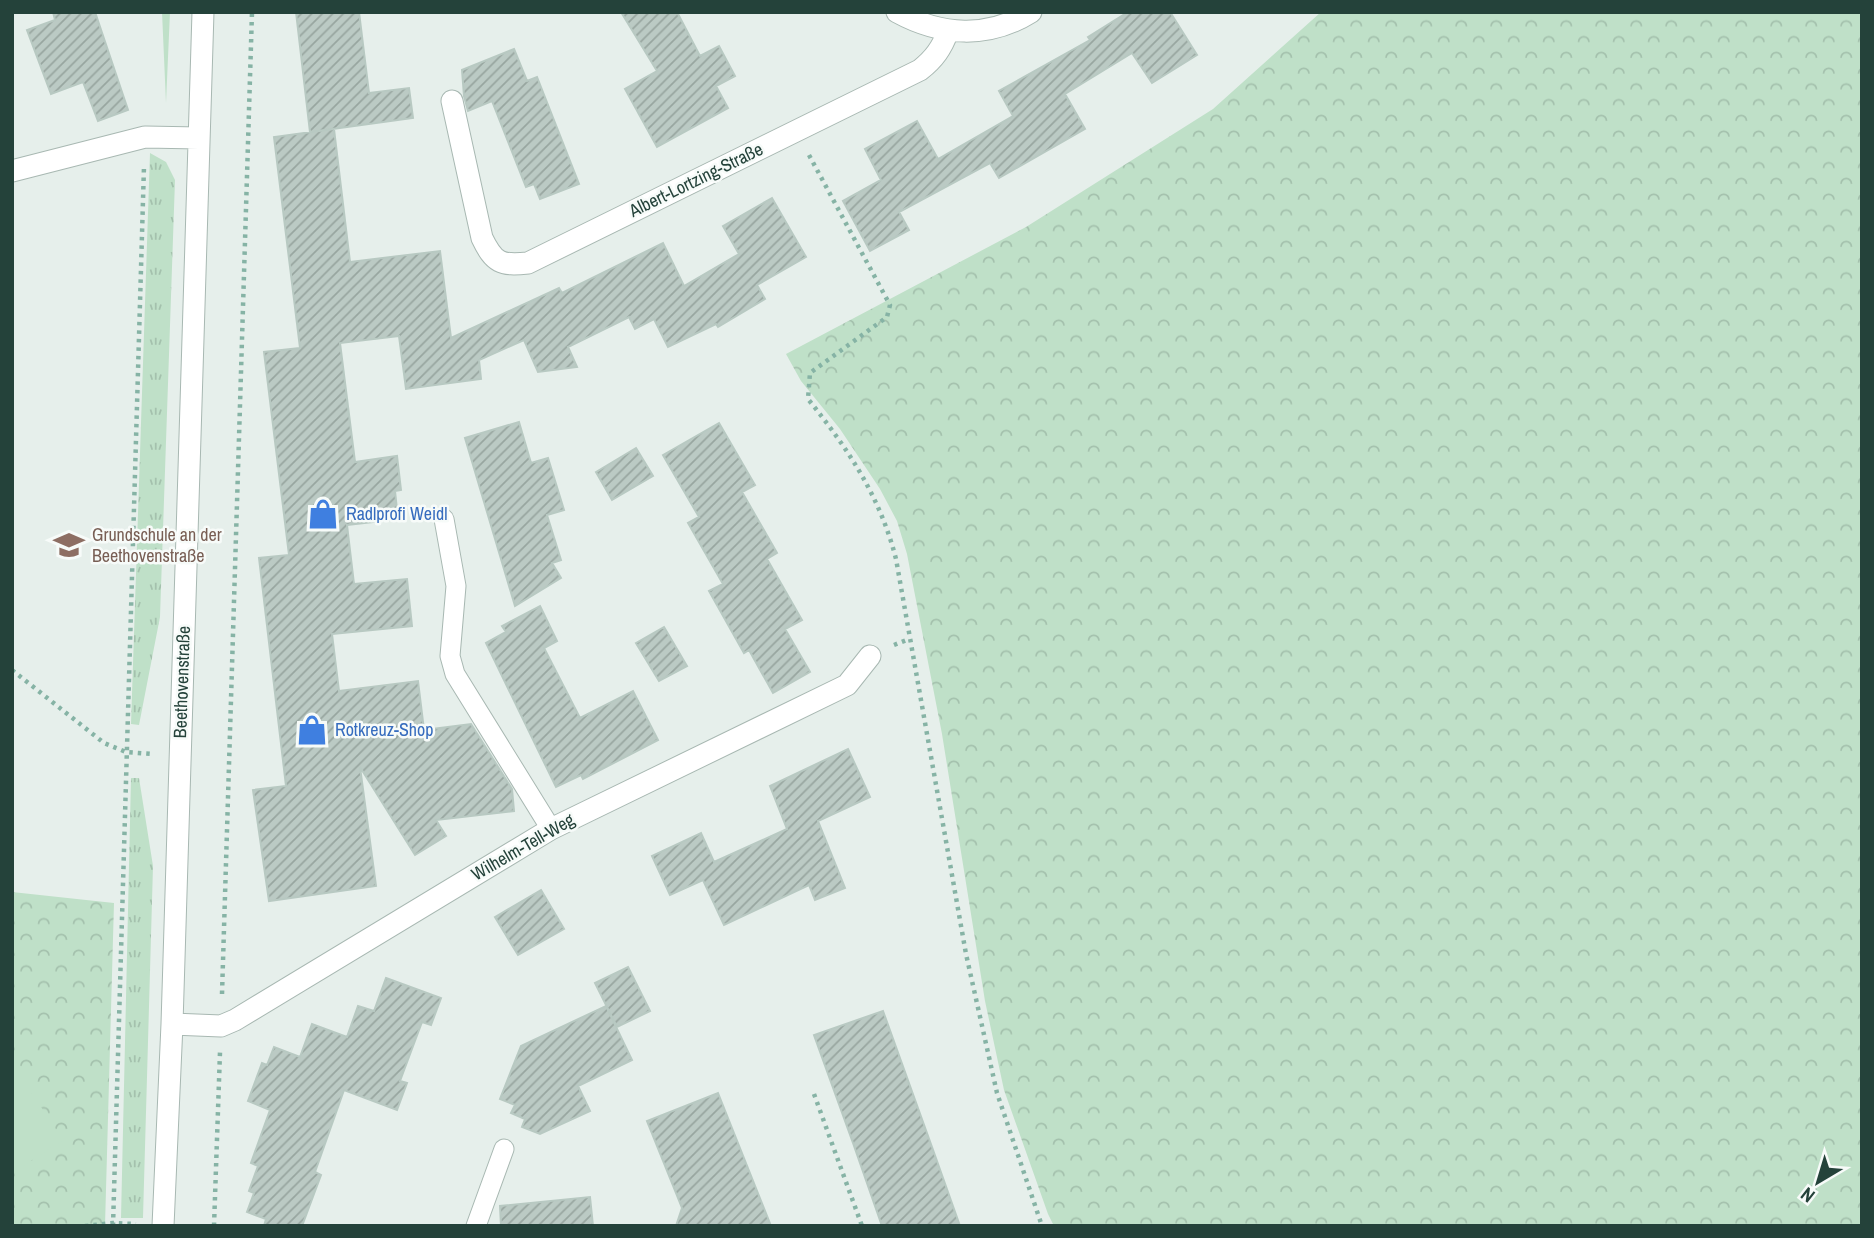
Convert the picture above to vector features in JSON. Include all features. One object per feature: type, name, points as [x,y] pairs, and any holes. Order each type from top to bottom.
[{"type":"street","name":"Beethovenstraße","points":[[163,1226],[172,1024],[203,12]]},
{"type":"street","points":[[897,12],[915,22],[948,31],[984,32],[1021,19],[1031,12]]},
{"type":"street","name":"Albert-Lortzing-Straße","points":[[452,102],[482,238],[489,254],[499,262],[511,265],[528,263],[920,70],[931,62],[942,47],[948,31]]},
{"type":"street","points":[[12,171],[145,138],[199,138]]},
{"type":"street","name":"Wilhelm-Tell-Weg","points":[[221,1026],[551,829],[847,685],[870,656]]},
{"type":"street","points":[[172,1024],[221,1026]]},
{"type":"lane","points":[[444,519],[456,586],[450,656],[456,674],[551,829]]},
{"type":"lane","points":[[476,1226],[504,1149]]},
{"type":"path","points":[[214,1226],[252,12]]},
{"type":"path","points":[[796,131],[890,305],[887,317],[810,373],[808,399],[839,439],[872,493],[888,526],[966,954],[997,1093],[1042,1226]]},
{"type":"path","points":[[85,1226],[113,1224],[145,138]]},
{"type":"path","points":[[12,670],[104,743],[126,752],[180,755]]},
{"type":"path","points":[[814,1094],[862,1226]]},
{"type":"green space","points":[[162,12],[170,12],[166,103]]},
{"type":"green space","points":[[1321,12],[1862,12],[1862,1226],[1054,1226],[1048,1214],[1004,1090],[985,1001],[942,734],[907,554],[897,521],[880,489],[840,429],[801,381],[786,354],[1026,227],[1213,109]]},
{"type":"green space","points":[[150,153],[166,162],[175,180],[160,617],[139,725],[131,724]]},
{"type":"green space","points":[[131,778],[139,778],[153,866],[143,1218],[121,1218]]},
{"type":"green space","points":[[12,892],[114,903],[105,1226],[12,1226]]},
{"type":"green space","points":[[12,1063],[63,1140],[12,1173]]},
{"type":"building","points":[[53,12],[95,12],[128,110],[98,121],[83,82],[51,94],[27,30],[55,20]]},
{"type":"building","points":[[296,12],[359,12],[369,93],[409,88],[413,118],[310,132]]},
{"type":"building","points":[[621,12],[677,12],[700,56],[719,46],[735,76],[716,86],[728,108],[657,147],[625,89],[657,71]]},
{"type":"building","points":[[1128,12],[1170,12],[1197,55],[1152,83],[1132,53],[1065,94],[1085,129],[999,178],[990,163],[899,212],[909,230],[870,251],[843,201],[881,180],[865,149],[917,121],[938,159],[1013,116],[999,91],[1090,40],[1088,37]]},
{"type":"building","points":[[514,49],[527,81],[537,77],[579,184],[540,199],[534,184],[526,187],[492,101],[468,111],[464,96],[462,70]]},
{"type":"building","points":[[334,129],[350,262],[440,251],[451,338],[559,288],[562,293],[663,243],[684,286],[739,254],[723,226],[772,198],[806,257],[757,285],[765,299],[718,327],[716,324],[668,347],[654,319],[635,329],[629,317],[568,347],[577,367],[538,372],[524,340],[479,360],[481,379],[406,389],[399,336],[340,343],[355,462],[397,456],[401,490],[395,491],[398,519],[347,525],[354,584],[407,579],[412,626],[332,634],[339,691],[418,681],[424,730],[471,724],[512,789],[514,811],[436,820],[446,836],[415,855],[360,767],[376,886],[269,901],[253,790],[286,786],[259,558],[289,555],[264,352],[300,348],[274,137]]},
{"type":"building","points":[[519,422],[531,463],[548,458],[564,510],[547,515],[561,560],[552,563],[561,578],[515,606],[465,438]]},
{"type":"building","points":[[719,423],[755,485],[742,492],[777,553],[767,559],[802,620],[785,629],[810,672],[773,693],[749,650],[744,653],[709,591],[723,584],[688,523],[699,517],[663,455]]},
{"type":"building","points":[[636,448],[653,476],[612,500],[596,472]]},
{"type":"building","points":[[540,606],[557,641],[544,648],[580,718],[633,691],[658,740],[583,779],[581,775],[556,787],[486,643],[506,632],[502,626]]},
{"type":"building","points":[[664,627],[687,666],[659,681],[636,643]]},
{"type":"building","points":[[848,749],[870,797],[818,821],[845,888],[815,900],[809,885],[724,925],[703,880],[670,895],[652,856],[701,833],[714,862],[787,829],[770,786]]},
{"type":"building","points":[[541,890],[564,929],[518,955],[495,917]]},
{"type":"building","points":[[628,967],[650,1011],[617,1027],[595,983]]},
{"type":"building","points":[[386,978],[441,998],[431,1025],[422,1022],[400,1081],[407,1083],[397,1110],[344,1090],[315,1172],[321,1175],[302,1226],[264,1226],[266,1219],[247,1212],[254,1193],[249,1191],[258,1166],[251,1163],[270,1110],[248,1101],[262,1063],[267,1065],[274,1047],[300,1057],[312,1024],[347,1037],[358,1006],[374,1011]]},
{"type":"building","points":[[606,1006],[632,1060],[578,1086],[590,1111],[540,1134],[522,1127],[525,1119],[511,1113],[515,1105],[500,1099],[521,1046]]},
{"type":"building","points":[[883,1011],[960,1226],[882,1226],[814,1035]]},
{"type":"building","points":[[718,1093],[771,1226],[676,1226],[682,1208],[647,1121]]},
{"type":"building","points":[[590,1197],[593,1226],[501,1226],[500,1206]]},
{"type":"place","name":"Radlprofi Weidl","points":[[323,514]]},
{"type":"place","name":"Grundschule an der Beethovenstraße","points":[[69,545]]},
{"type":"place","name":"Rotkreuz-Shop","points":[[312,730]]}]
